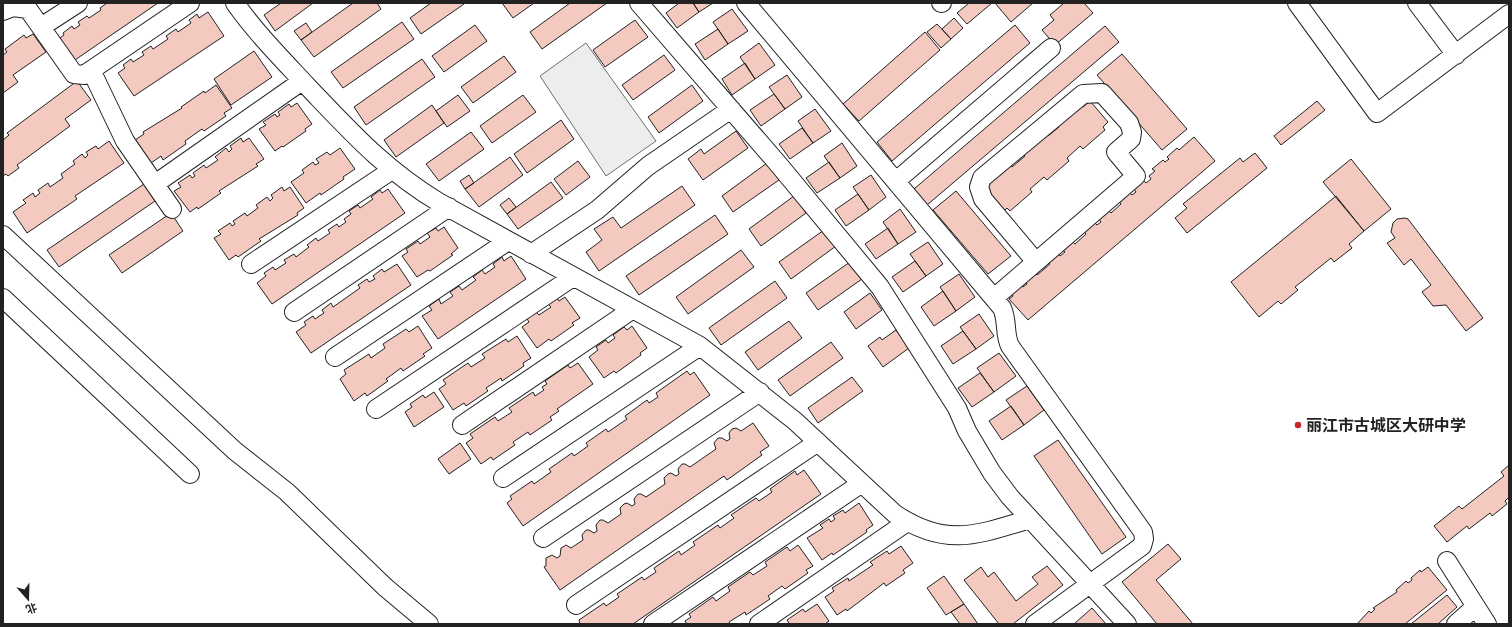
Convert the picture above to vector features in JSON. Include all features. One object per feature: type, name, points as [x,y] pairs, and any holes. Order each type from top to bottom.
[{"type":"street","points":[[41,27],[78,3]]},
{"type":"street","points":[[3,11],[13,7],[28,9],[74,74],[84,74],[190,3]]},
{"type":"street","points":[[235,3],[257,31],[302,81],[364,146],[392,170],[420,190],[508,241],[700,346],[760,392],[818,442],[895,514],[907,522],[934,533],[963,536],[978,534],[1030,519]]},
{"type":"street","points":[[639,3],[731,109],[880,287],[956,408],[986,463],[1010,497],[1092,584],[1127,624]]},
{"type":"street","points":[[746,3],[994,298],[1005,314],[1006,336],[1010,346],[1143,532],[1144,539],[1142,546],[1092,584],[1070,597],[1035,624]]},
{"type":"street","points":[[1297,3],[1377,113],[1509,14]]},
{"type":"street","points":[[1417,3],[1456,55]]},
{"type":"street","points":[[896,181],[1051,48]]},
{"type":"street","points":[[91,70],[125,141],[172,209]]},
{"type":"street","points":[[155,184],[302,81]]},
{"type":"street","points":[[994,298],[1036,262],[1136,176],[1116,152],[1131,139],[1130,123],[1102,93],[1083,94],[982,178],[980,187],[983,199],[1036,262]]},
{"type":"street","points":[[531,254],[596,210],[648,166],[731,109]]},
{"type":"street","points":[[251,264],[392,170]]},
{"type":"street","points":[[294,312],[449,207]]},
{"type":"street","points":[[3,235],[235,451],[287,492],[385,587],[429,624]]},
{"type":"street","points":[[335,357],[508,241]]},
{"type":"street","points":[[376,409],[573,277]]},
{"type":"street","points":[[3,298],[190,474]]},
{"type":"street","points":[[462,424],[633,309]]},
{"type":"street","points":[[503,478],[700,346]]},
{"type":"street","points":[[543,538],[760,392]]},
{"type":"street","points":[[576,606],[818,442]]},
{"type":"street","points":[[653,624],[862,483]]},
{"type":"street","points":[[759,624],[907,522]]},
{"type":"street","points":[[1447,561],[1475,607],[1488,624]]},
{"type":"street","points":[[1456,624],[1475,607]]},
{"type":"shaded area","points":[[586,43],[656,141],[606,176],[540,76]]},
{"type":"building","points":[[107,3],[158,3],[72,62],[57,40],[72,26],[74,29],[80,25],[78,22],[87,16],[89,18],[101,10],[100,8]]},
{"type":"building","points":[[281,3],[313,3],[275,31],[264,15]]},
{"type":"building","points":[[353,3],[377,3],[381,9],[314,57],[301,40]]},
{"type":"building","points":[[431,3],[464,4],[421,34],[410,18]]},
{"type":"building","points":[[502,3],[534,3],[513,18]]},
{"type":"building","points":[[570,3],[607,3],[542,49],[530,32]]},
{"type":"building","points":[[679,3],[693,3],[699,12],[677,28],[666,13]]},
{"type":"building","points":[[693,3],[713,3],[699,12]]},
{"type":"building","points":[[969,3],[992,3],[967,24],[957,13]]},
{"type":"building","points":[[995,3],[1033,3],[1011,22]]},
{"type":"building","points":[[1064,3],[1084,3],[1093,13],[1055,45],[1042,30],[1054,20],[1050,15]]},
{"type":"building","points":[[732,9],[748,31],[728,44],[713,22]]},
{"type":"building","points":[[208,12],[224,36],[134,96],[118,73],[125,68],[123,65],[131,59],[133,62],[144,55],[142,52],[151,46],[153,49],[168,39],[166,36],[176,29],[178,32],[191,23],[189,20],[197,14],[199,18]]},
{"type":"building","points":[[954,18],[963,28],[951,39],[942,29]]},
{"type":"building","points":[[635,20],[648,37],[605,67],[593,50]]},
{"type":"building","points":[[402,22],[414,39],[343,88],[331,72]]},
{"type":"building","points":[[306,23],[312,32],[301,40],[294,31]]},
{"type":"building","points":[[937,24],[951,39],[941,48],[927,32]]},
{"type":"building","points":[[475,25],[487,41],[444,72],[432,56]]},
{"type":"building","points":[[1015,25],[1030,43],[892,161],[877,142]]},
{"type":"building","points":[[1105,26],[1119,42],[927,205],[914,189]]},
{"type":"building","points":[[718,29],[728,44],[705,60],[695,44]]},
{"type":"building","points":[[925,32],[940,50],[859,121],[843,104]]},
{"type":"building","points":[[33,34],[46,52],[13,75],[18,82],[3,93],[3,55],[7,52],[5,49],[24,35],[26,38]]},
{"type":"building","points":[[759,43],[775,65],[755,79],[740,57]]},
{"type":"building","points":[[254,51],[272,77],[231,105],[214,79]]},
{"type":"building","points":[[1122,54],[1187,129],[1162,150],[1097,75]]},
{"type":"building","points":[[664,55],[675,70],[633,100],[622,85]]},
{"type":"building","points":[[504,56],[516,72],[473,103],[461,87]]},
{"type":"building","points":[[422,59],[435,77],[366,125],[354,107]]},
{"type":"building","points":[[745,63],[755,79],[732,95],[722,79]]},
{"type":"building","points":[[787,75],[802,97],[785,109],[769,87]]},
{"type":"building","points":[[77,81],[91,100],[65,119],[70,126],[17,165],[19,168],[8,176],[6,174],[3,176],[3,140],[9,135],[7,133]]},
{"type":"building","points":[[216,85],[232,108],[224,113],[226,116],[204,131],[202,129],[185,141],[186,144],[163,160],[161,156],[151,163],[135,140],[144,134],[143,132],[182,108],[181,107],[204,91],[205,93]]},
{"type":"building","points":[[692,85],[703,101],[659,133],[648,117]]},
{"type":"building","points":[[774,94],[785,109],[761,126],[750,110]]},
{"type":"building","points":[[458,95],[470,111],[447,127],[436,111]]},
{"type":"building","points":[[523,95],[536,112],[492,143],[480,126]]},
{"type":"building","points":[[1090,101],[1108,122],[1103,127],[1105,130],[1083,149],[1080,146],[1067,158],[1069,161],[1047,180],[1044,177],[1030,189],[1032,192],[1010,211],[1007,208],[1002,213],[983,191],[986,184],[1010,164],[1012,167],[1025,156],[1023,153],[1046,133],[1048,136],[1059,127],[1057,124],[1081,104],[1083,107]]},
{"type":"building","points":[[1317,101],[1325,110],[1281,145],[1274,136]]},
{"type":"building","points":[[297,103],[312,124],[305,129],[306,131],[275,151],[259,129],[266,125],[263,122],[275,114],[277,117],[280,115],[278,112],[289,104],[291,107]]},
{"type":"building","points":[[432,105],[444,123],[396,157],[384,140]]},
{"type":"building","points":[[815,109],[831,131],[813,143],[798,121]]},
{"type":"building","points":[[561,120],[574,139],[527,173],[514,154]]},
{"type":"building","points":[[802,128],[813,143],[790,159],[779,144]]},
{"type":"building","points":[[736,131],[748,148],[703,180],[688,159],[701,149],[704,154]]},
{"type":"building","points":[[471,132],[484,149],[439,181],[426,164]]},
{"type":"building","points":[[1194,137],[1215,161],[1028,320],[1009,299],[1013,296],[1011,293],[1021,284],[1023,287],[1027,284],[1025,281],[1035,273],[1037,275],[1050,264],[1048,262],[1058,253],[1060,256],[1065,252],[1062,250],[1072,241],[1075,244],[1086,234],[1084,231],[1095,223],[1097,225],[1101,222],[1099,219],[1109,211],[1111,213],[1121,204],[1119,201],[1130,193],[1132,195],[1136,192],[1134,189],[1144,181],[1146,183],[1151,179],[1149,176],[1155,171],[1152,169],[1163,160],[1165,162],[1169,159],[1167,157],[1177,148],[1179,150]]},
{"type":"building","points":[[241,138],[243,142],[249,138],[264,159],[256,164],[258,166],[219,191],[221,193],[198,209],[197,207],[190,212],[174,191],[181,187],[178,183],[190,175],[192,178],[195,176],[193,173],[204,165],[206,168],[218,160],[215,157],[226,148],[229,152],[232,149],[230,146]]},
{"type":"building","points":[[109,141],[124,163],[75,196],[77,199],[27,233],[13,212],[26,203],[23,200],[33,193],[35,197],[40,193],[38,190],[48,183],[50,187],[63,178],[61,174],[75,164],[73,161],[82,154],[85,158],[88,155],[86,152],[96,146],[98,149]]},
{"type":"building","points":[[842,143],[857,166],[840,178],[824,156]]},
{"type":"building","points":[[340,148],[355,169],[343,177],[344,179],[321,195],[320,193],[306,203],[291,182],[304,173],[302,170],[313,162],[315,165],[319,163],[316,159],[327,152],[330,155]]},
{"type":"building","points":[[1255,153],[1267,168],[1187,233],[1175,218],[1187,208],[1183,204],[1240,158],[1243,162]]},
{"type":"building","points":[[510,157],[523,175],[479,207],[465,189]]},
{"type":"building","points":[[1351,159],[1391,209],[1364,231],[1323,182]]},
{"type":"building","points":[[578,161],[590,177],[566,195],[554,179]]},
{"type":"building","points":[[829,162],[840,178],[817,193],[806,178]]},
{"type":"building","points":[[767,163],[779,180],[733,212],[722,196]]},
{"type":"building","points":[[469,175],[474,183],[465,189],[460,181]]},
{"type":"building","points":[[871,175],[886,197],[869,210],[853,187]]},
{"type":"building","points":[[551,182],[563,198],[518,229],[507,214]]},
{"type":"building","points":[[144,184],[155,201],[59,267],[47,250]]},
{"type":"building","points":[[682,186],[695,205],[599,271],[586,252],[602,240],[594,229],[613,217],[621,228]]},
{"type":"building","points":[[282,187],[284,191],[290,187],[304,208],[297,213],[298,215],[259,239],[261,241],[238,257],[236,255],[229,260],[214,238],[221,234],[218,231],[230,223],[232,226],[235,224],[233,221],[245,213],[247,216],[258,208],[256,205],[267,197],[270,201],[273,198],[271,195]]},
{"type":"building","points":[[388,189],[405,213],[272,304],[257,283],[266,276],[264,273],[273,267],[275,270],[286,263],[284,260],[294,254],[296,257],[309,247],[307,245],[316,238],[318,241],[330,233],[328,230],[337,224],[339,227],[346,222],[344,219],[351,214],[349,211],[358,205],[360,208],[373,199],[371,197],[380,190],[382,193]]},
{"type":"building","points":[[956,191],[1011,256],[988,274],[933,210]]},
{"type":"building","points":[[858,194],[869,210],[846,226],[835,210]]},
{"type":"building","points":[[794,196],[806,213],[761,246],[749,229]]},
{"type":"building","points":[[1336,196],[1364,231],[1349,244],[1352,248],[1334,262],[1331,258],[1295,287],[1298,290],[1281,304],[1278,301],[1259,317],[1231,282]]},
{"type":"building","points":[[509,198],[516,207],[507,214],[500,205]]},
{"type":"building","points":[[900,209],[916,232],[898,244],[883,222]]},
{"type":"building","points":[[171,213],[183,231],[122,273],[109,255]]},
{"type":"building","points":[[715,215],[728,234],[639,295],[626,276]]},
{"type":"building","points":[[1397,219],[1408,219],[1483,318],[1466,331],[1446,305],[1433,306],[1422,292],[1431,285],[1411,259],[1404,265],[1387,243],[1395,238],[1391,232],[1393,223]]},
{"type":"building","points":[[444,227],[458,248],[451,254],[453,255],[430,271],[428,270],[417,277],[402,256],[408,252],[406,249],[418,241],[420,244],[430,237],[427,233],[436,228],[438,231]]},
{"type":"building","points":[[888,228],[898,244],[876,259],[865,244]]},
{"type":"building","points":[[824,230],[836,246],[791,279],[779,262]]},
{"type":"building","points":[[928,242],[943,264],[926,276],[910,254]]},
{"type":"building","points":[[741,250],[754,267],[688,314],[676,297]]},
{"type":"building","points":[[511,256],[526,279],[438,339],[422,316],[432,310],[429,306],[439,299],[441,304],[453,296],[450,292],[459,286],[462,290],[476,280],[473,277],[482,270],[485,274],[495,267],[493,264],[502,257],[504,261]]},
{"type":"building","points":[[915,261],[926,276],[903,292],[892,277]]},
{"type":"building","points":[[850,262],[862,279],[818,310],[806,293]]},
{"type":"building","points":[[397,264],[411,285],[311,353],[296,332],[306,325],[304,322],[313,316],[315,319],[324,313],[322,310],[331,303],[333,307],[360,288],[358,285],[367,279],[369,282],[375,279],[373,276],[382,269],[384,272]]},
{"type":"building","points":[[959,274],[975,297],[956,311],[940,287]]},
{"type":"building","points":[[775,281],[787,298],[721,345],[709,328]]},
{"type":"building","points":[[943,291],[956,311],[934,326],[921,307]]},
{"type":"building","points":[[870,293],[882,310],[856,329],[844,312]]},
{"type":"building","points":[[565,297],[580,318],[572,323],[574,325],[551,341],[549,339],[537,348],[522,327],[529,322],[527,319],[536,312],[539,315],[551,307],[548,304],[557,298],[559,301]]},
{"type":"building","points":[[979,314],[994,336],[976,349],[960,327]]},
{"type":"building","points":[[789,321],[802,338],[758,370],[745,352]]},
{"type":"building","points":[[418,326],[432,348],[423,354],[425,356],[403,371],[401,368],[386,379],[388,381],[367,396],[365,393],[354,401],[340,379],[346,374],[344,370],[369,354],[371,358],[385,348],[383,344],[406,329],[409,332]]},
{"type":"building","points":[[632,326],[647,348],[640,353],[641,355],[616,373],[614,371],[604,378],[589,357],[598,350],[596,347],[606,340],[608,343],[615,338],[613,335],[624,327],[627,330]]},
{"type":"building","points":[[896,330],[909,348],[883,367],[868,346],[880,337],[882,340]]},
{"type":"building","points":[[963,331],[976,349],[953,364],[941,346]]},
{"type":"building","points":[[517,336],[531,358],[523,363],[524,366],[502,381],[501,378],[486,388],[488,391],[466,406],[464,403],[453,410],[439,389],[446,384],[443,380],[468,363],[471,367],[485,358],[482,354],[506,339],[508,342]]},
{"type":"building","points":[[831,342],[843,358],[790,396],[778,380]]},
{"type":"building","points":[[999,353],[1016,376],[994,392],[977,368]]},
{"type":"building","points":[[578,363],[593,384],[557,409],[559,411],[550,417],[552,420],[530,435],[528,432],[513,442],[515,445],[493,460],[491,457],[481,464],[466,443],[473,438],[470,434],[495,417],[498,421],[512,412],[509,408],[533,392],[535,396],[544,390],[542,387],[547,384],[545,381],[568,365],[570,368]]},
{"type":"building","points":[[687,371],[690,375],[694,372],[710,395],[523,526],[507,503],[512,499],[510,496],[532,481],[534,484],[551,472],[549,469],[572,453],[574,456],[588,446],[586,443],[606,429],[608,432],[627,419],[625,416],[647,400],[649,403],[658,397],[656,393]]},
{"type":"building","points":[[980,373],[994,392],[972,407],[958,388]]},
{"type":"building","points":[[852,377],[863,391],[818,423],[808,408]]},
{"type":"building","points":[[1027,386],[1044,410],[1024,425],[1006,400]]},
{"type":"building","points":[[434,392],[444,407],[414,427],[405,412],[412,407],[410,404],[423,395],[425,398]]},
{"type":"building","points":[[1011,406],[1024,425],[1002,440],[989,421]]},
{"type":"building","points":[[753,423],[769,446],[760,452],[762,455],[727,480],[724,476],[560,590],[544,567],[546,566],[546,558],[552,555],[557,558],[560,556],[561,548],[566,545],[571,548],[583,540],[582,535],[586,530],[594,533],[597,531],[596,525],[600,520],[608,523],[621,514],[620,508],[624,504],[627,503],[632,506],[635,504],[634,499],[638,494],[646,497],[665,484],[664,478],[668,474],[671,473],[676,476],[679,474],[678,469],[682,464],[690,467],[716,449],[714,443],[718,438],[722,438],[727,441],[730,439],[729,433],[732,429],[736,428],[741,431]]},
{"type":"building","points":[[1058,440],[1126,537],[1102,554],[1034,456]]},
{"type":"building","points":[[460,443],[471,459],[449,474],[438,459]]},
{"type":"building","points":[[1509,465],[1509,497],[1505,501],[1507,504],[1492,516],[1490,513],[1469,529],[1467,526],[1447,542],[1434,526],[1459,506],[1462,509],[1504,476],[1501,472]]},
{"type":"building","points":[[804,470],[821,494],[633,624],[580,624],[579,620],[604,603],[606,606],[619,597],[617,594],[642,577],[644,580],[656,572],[654,568],[679,551],[681,555],[695,545],[693,542],[718,525],[720,528],[734,518],[731,515],[756,498],[759,501],[772,492],[770,489],[795,471],[797,475]]},
{"type":"building","points":[[859,503],[873,525],[866,530],[867,532],[833,555],[832,553],[822,560],[807,538],[823,528],[820,525],[829,519],[831,522],[835,519],[833,516],[843,510],[845,513]]},
{"type":"building","points":[[1168,544],[1181,559],[1156,580],[1193,624],[1157,624],[1122,582]]},
{"type":"building","points":[[798,545],[813,566],[806,570],[808,573],[785,589],[782,586],[768,596],[770,599],[746,615],[745,612],[729,622],[730,624],[687,624],[685,621],[691,617],[689,614],[713,597],[716,601],[730,591],[728,587],[750,572],[753,575],[767,566],[765,562],[787,547],[790,551]]},
{"type":"building","points":[[901,546],[913,563],[903,570],[905,573],[886,586],[884,583],[847,611],[846,609],[837,615],[825,597],[834,591],[832,588],[848,578],[849,581],[873,565],[870,562],[887,551],[889,554]]},
{"type":"building","points":[[1047,566],[1063,585],[1013,624],[999,624],[964,580],[981,567],[988,577],[994,572],[1016,601],[1038,584],[1032,577]]},
{"type":"building","points":[[1428,567],[1447,590],[1405,624],[1357,624],[1369,611],[1371,613],[1375,609],[1373,608],[1397,592],[1396,590],[1406,581],[1408,583],[1420,570],[1421,572]]},
{"type":"building","points":[[944,576],[964,604],[946,615],[927,588]]},
{"type":"building","points":[[1447,595],[1457,607],[1438,624],[1411,624]]},
{"type":"building","points":[[817,604],[829,621],[825,624],[787,624],[789,623],[787,620],[803,609],[805,612]]},
{"type":"building","points":[[964,604],[978,624],[960,624],[951,612]]},
{"type":"building","points":[[1092,608],[1106,624],[1074,624]]},
{"type":"place","name":"丽江市古城区大研中学","points":[[1298,425]]}]
